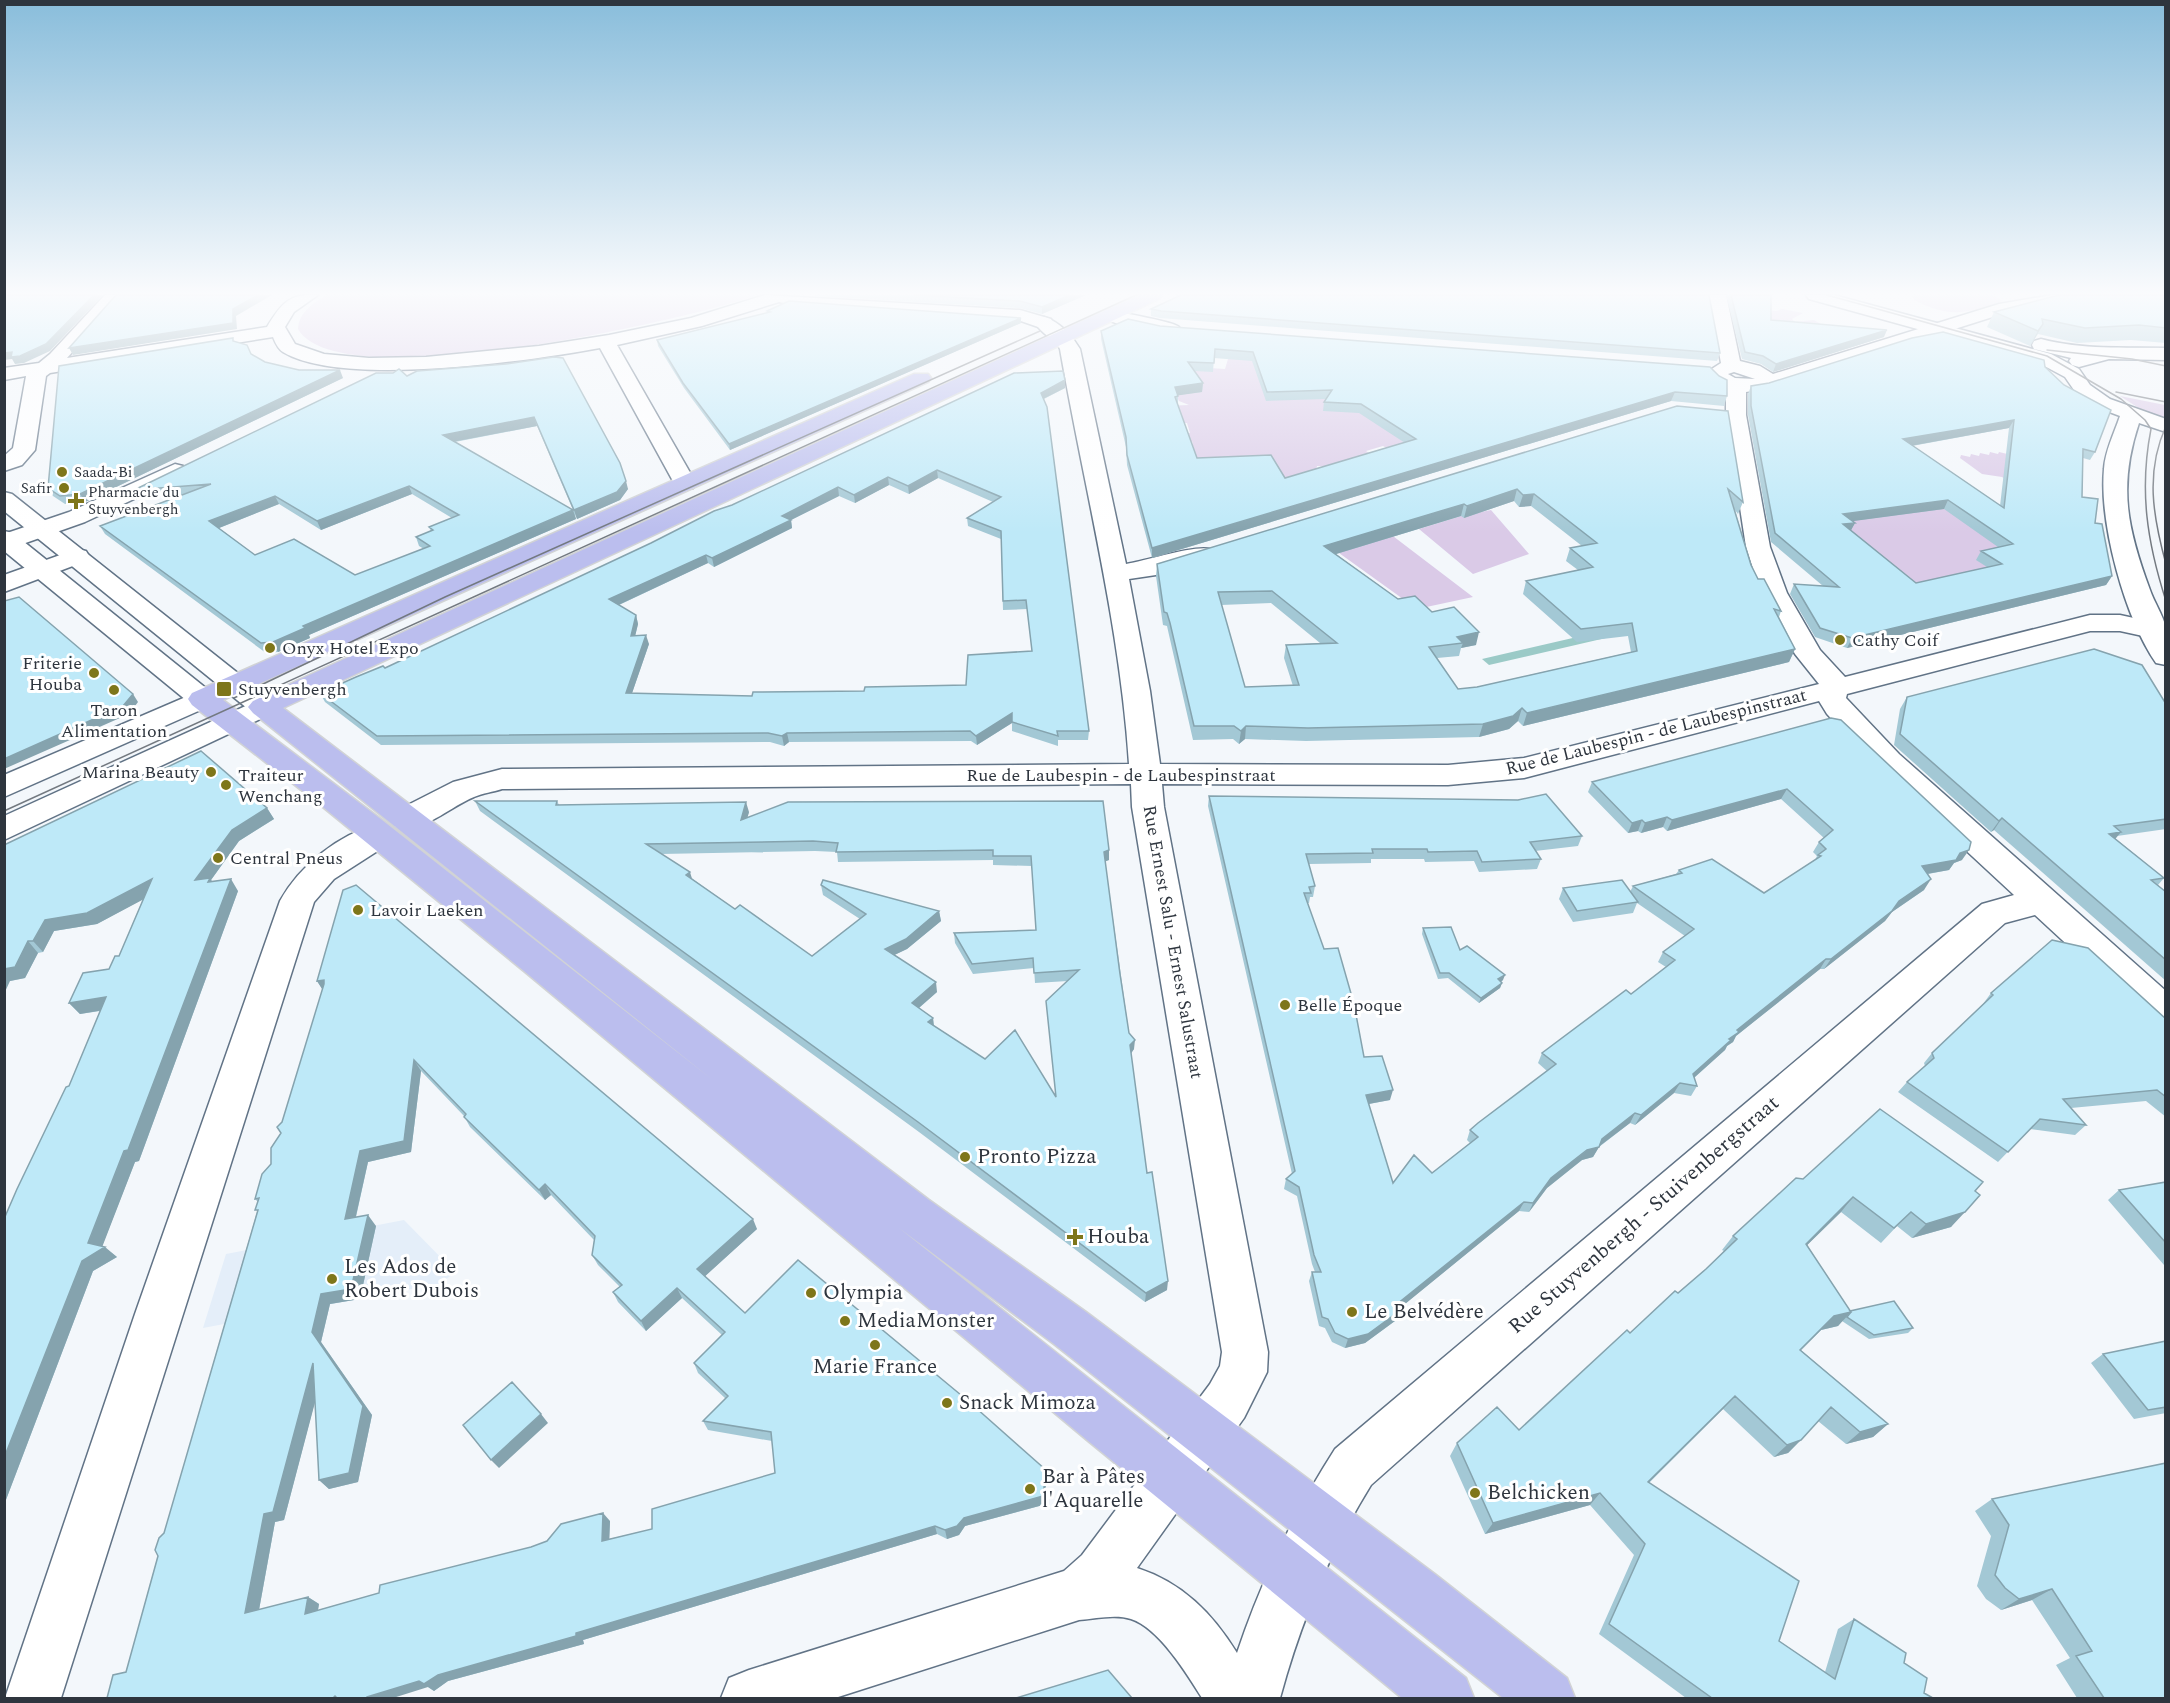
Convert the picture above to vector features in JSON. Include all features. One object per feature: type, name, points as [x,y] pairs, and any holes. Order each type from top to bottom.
[{"type":"main road","points":[[234,703],[685,483],[928,374]]},
{"type":"main road","points":[[234,703],[949,374]]},
{"type":"main road","points":[[234,703],[393,827],[1204,1431],[1547,1698]]},
{"type":"main road","points":[[393,827],[641,1043],[1170,1478],[1446,1698]]},
{"type":"street","points":[[4,464],[14,460],[24,450],[37,374]]},
{"type":"street","points":[[359,382],[373,374]]},
{"type":"street","points":[[624,374],[685,483]]},
{"type":"street","name":"Rue Ernest Salu - Ernest Salustraat","points":[[1075,374],[1115,573],[1145,752],[1149,814],[1245,1352],[1244,1372],[1204,1431],[1101,1574],[1079,1593]]},
{"type":"street","points":[[1723,374],[1725,414],[1768,579],[1809,654],[1830,675],[1833,688],[1832,698],[1837,708],[1881,754],[2166,1014]]},
{"type":"street","points":[[1728,374],[1752,386],[1787,374]]},
{"type":"street","points":[[2074,374],[2083,389],[2103,403],[2166,426]]},
{"type":"street","points":[[2131,415],[2115,468],[2115,494],[2132,579],[2159,631],[2166,657]]},
{"type":"street","points":[[6,540],[86,513],[192,462]]},
{"type":"street","points":[[4,500],[77,556],[234,703]]},
{"type":"street","points":[[6,540],[42,569],[234,703]]},
{"type":"street","points":[[1115,573],[1156,567],[1224,547]]},
{"type":"street","points":[[4,584],[77,556]]},
{"type":"street","name":"Rue de Laubespin - de Laubespinstraat","points":[[33,1698],[158,1314],[297,901],[310,880],[320,872],[393,827],[464,789],[502,779],[1146,774],[1448,775],[1488,772],[1524,768],[2090,623],[2120,623],[2159,631]]},
{"type":"street","points":[[4,788],[234,703]]},
{"type":"street","points":[[4,829],[234,703]]},
{"type":"street","name":"Rue Stuyvenbergh - Stuivenbergstraat","points":[[1252,1698],[1267,1642],[1294,1577],[1321,1520],[1353,1467],[1994,913],[2041,901]]},
{"type":"street","points":[[749,1698],[1079,1593],[1129,1592],[1160,1606],[1189,1633],[1233,1698]]},
{"type":"shaded area","points":[[1165,374],[1309,374],[1408,445],[1390,450],[1383,446],[1366,451],[1373,456],[1335,467],[1317,466],[1316,470],[1277,482],[1196,458],[1192,441],[1174,442],[1172,433],[1190,433],[1187,423],[1178,423],[1162,406],[1189,405],[1179,401]]},
{"type":"shaded area","points":[[2120,396],[2165,405],[2165,419],[2148,414]]},
{"type":"shaded area","points":[[1886,451],[2037,554],[1929,597],[1843,526]]},
{"type":"shaded area","points":[[1990,452],[2024,458],[2008,481],[2002,477],[1982,474],[1960,458],[1961,455],[1979,456],[1980,453],[1989,455]]},
{"type":"shaded area","points":[[1491,510],[1529,554],[1473,574],[1419,529],[1461,516]]},
{"type":"shaded area","points":[[1385,530],[1473,597],[1417,609],[1339,553]]},
{"type":"shaded area","points":[[1603,631],[1610,637],[1489,665],[1482,659]]},
{"type":"shaded area","name":"Les Ados de Robert Dubois","points":[[404,1220],[455,1272],[432,1291],[428,1286],[203,1328],[226,1254]]},
{"type":"building","points":[[58,374],[331,374],[80,494],[60,496],[48,488]]},
{"type":"building","points":[[373,374],[572,374],[620,463],[626,481],[617,492],[574,510],[534,417],[443,435],[573,510],[303,626],[305,628],[273,642],[261,643],[100,526],[211,484],[134,490]],"holes":[[[409,486],[459,515],[429,527],[433,530],[416,537],[430,546],[355,575],[294,539],[255,555],[209,521],[275,496],[317,521]]]},
{"type":"building","points":[[678,374],[890,374],[729,444]]},
{"type":"building","points":[[1011,374],[1064,374],[1065,380],[1041,393],[1047,407],[1089,731],[1057,731],[1058,736],[1012,722],[1012,713],[976,736],[970,731],[787,733],[782,736],[768,733],[377,736],[320,693],[383,666],[385,668],[714,511],[732,505]],"holes":[[[937,470],[1001,497],[967,518],[1001,531],[1003,601],[1026,600],[1032,651],[968,655],[966,685],[865,687],[864,691],[753,692],[752,696],[626,693],[646,635],[631,636],[636,615],[609,599],[706,555],[712,558],[791,520],[782,516],[838,487],[854,495],[888,477],[908,486]]]},
{"type":"building","points":[[1111,374],[1197,374],[1203,383],[1175,387],[1178,396],[1175,397],[1197,458],[1271,455],[1285,478],[1416,439],[1361,404],[1324,402],[1332,390],[1267,392],[1261,374],[1717,374],[1727,380],[1727,396],[1675,392],[1152,548],[1127,455],[1126,437]]},
{"type":"building","points":[[1796,374],[2053,374],[2064,385],[2111,410],[2095,452],[2083,449],[2082,497],[2098,499],[2095,523],[2102,524],[2112,576],[1852,638],[1820,628],[1794,584],[1839,587],[1775,533],[1751,406],[1751,386]],"holes":[[[2014,420],[2004,508],[1903,439]],[[1948,500],[2013,544],[1981,551],[2002,564],[1916,583],[1843,524],[1855,523],[1843,514]]]},
{"type":"building","points":[[1677,406],[1728,411],[1743,502],[1728,489],[1751,565],[1758,579],[1764,579],[1781,611],[1774,609],[1795,649],[1527,713],[1522,708],[1513,716],[1483,724],[1308,728],[1246,726],[1241,731],[1234,726],[1194,726],[1170,623],[1167,613],[1164,612],[1157,564]],"holes":[[[1517,489],[1523,495],[1534,494],[1597,543],[1570,548],[1593,567],[1526,581],[1581,629],[1632,623],[1637,651],[1477,687],[1458,689],[1429,647],[1463,643],[1457,637],[1479,632],[1454,607],[1432,612],[1415,596],[1398,599],[1324,546],[1464,504],[1467,506]],[[1272,591],[1337,643],[1286,645],[1299,685],[1245,687],[1218,592]]]},
{"type":"building","points":[[19,597],[133,694],[123,706],[4,759],[4,601]]},
{"type":"building","points":[[2094,649],[2142,665],[2166,704],[2166,819],[2114,826],[2121,832],[2109,834],[2164,878],[2151,880],[2166,892],[2166,960],[2002,818],[1999,821],[1900,734],[1907,697]]},
{"type":"building","points":[[1831,718],[1841,720],[1971,842],[1969,850],[1960,853],[1956,860],[1922,866],[1931,879],[1899,901],[1892,911],[1831,959],[1826,959],[1737,1030],[1739,1032],[1729,1039],[1731,1040],[1693,1074],[1697,1086],[1680,1083],[1641,1115],[1635,1113],[1602,1139],[1599,1147],[1587,1150],[1551,1178],[1533,1203],[1524,1202],[1397,1304],[1402,1309],[1368,1334],[1348,1339],[1335,1333],[1328,1319],[1322,1317],[1312,1272],[1321,1272],[1314,1255],[1299,1187],[1286,1179],[1295,1171],[1209,796],[1518,800],[1546,794],[1582,836],[1530,842],[1541,859],[1482,862],[1477,851],[1428,852],[1427,849],[1372,849],[1373,853],[1306,854],[1315,886],[1309,887],[1311,893],[1304,893],[1324,949],[1338,948],[1354,1004],[1364,1057],[1382,1056],[1393,1090],[1366,1095],[1393,1183],[1414,1155],[1432,1173],[1478,1137],[1470,1130],[1556,1064],[1542,1053],[1626,990],[1631,994],[1675,960],[1663,952],[1694,929],[1633,886],[1682,873],[1679,870],[1712,859],[1764,893],[1821,856],[1818,855],[1826,849],[1819,842],[1833,830],[1787,789],[1672,820],[1667,817],[1645,823],[1642,820],[1632,823],[1592,782]]},
{"type":"building","points":[[201,751],[267,808],[232,830],[195,880],[210,878],[208,882],[231,879],[128,1150],[124,1151],[88,1243],[105,1247],[82,1261],[4,1458],[4,1219],[66,1087],[69,1086],[106,997],[69,1003],[83,973],[109,969],[115,956],[119,956],[152,879],[87,913],[45,920],[33,941],[28,941],[15,967],[4,969],[4,845]]},
{"type":"building","points":[[475,801],[557,801],[556,805],[746,802],[741,820],[788,802],[1103,801],[1109,850],[1104,852],[1120,974],[1129,1033],[1135,1040],[1130,1045],[1147,1173],[1152,1172],[1168,1281],[1146,1293],[918,1122]],"holes":[[[813,841],[838,843],[836,852],[993,850],[993,856],[1031,856],[1036,930],[954,933],[972,964],[1033,958],[1034,973],[1079,970],[1046,1001],[1056,1097],[1015,1030],[985,1059],[928,1022],[933,1018],[912,1003],[936,982],[885,949],[906,939],[939,911],[823,880],[821,885],[866,914],[812,956],[740,905],[735,909],[686,875],[690,872],[646,844]]]},
{"type":"building","points":[[1622,880],[1638,902],[1577,911],[1563,888]]},
{"type":"building","points":[[356,885],[753,1219],[697,1269],[745,1313],[798,1260],[967,1400],[1046,1470],[1043,1496],[964,1518],[957,1526],[945,1530],[935,1526],[576,1633],[576,1636],[438,1675],[424,1684],[419,1681],[366,1698],[337,1698],[335,1696],[333,1698],[107,1698],[113,1675],[126,1672],[158,1556],[155,1550],[159,1538],[164,1533],[258,1210],[255,1210],[259,1198],[255,1199],[262,1174],[271,1164],[271,1148],[281,1133],[277,1127],[282,1122],[324,984],[324,980],[317,981],[343,890]],"holes":[[[414,1060],[466,1114],[464,1117],[539,1190],[545,1184],[595,1236],[592,1255],[622,1285],[613,1292],[641,1321],[677,1288],[725,1332],[694,1363],[728,1396],[703,1421],[771,1432],[775,1473],[652,1509],[652,1529],[602,1541],[603,1513],[561,1524],[547,1541],[531,1547],[380,1585],[379,1593],[305,1614],[308,1597],[245,1613],[264,1514],[273,1512],[313,1363],[319,1480],[349,1473],[363,1406],[312,1332],[321,1294],[351,1289],[368,1215],[345,1219],[360,1151],[404,1141]]]},
{"type":"building","points":[[1451,927],[1460,950],[1467,946],[1505,975],[1498,979],[1502,983],[1481,998],[1449,973],[1440,973],[1423,928]]},
{"type":"building","points":[[2052,940],[2088,948],[2166,1019],[2166,1097],[2157,1090],[2063,1099],[2086,1125],[2040,1119],[2008,1152],[1907,1082],[1934,1058],[1932,1053],[1993,995],[1991,993]]},
{"type":"building","points":[[1880,1109],[1983,1182],[1975,1191],[1980,1195],[1965,1212],[1926,1224],[1911,1212],[1894,1228],[1853,1197],[1806,1244],[1851,1312],[1834,1316],[1800,1350],[1888,1424],[1860,1432],[1831,1407],[1801,1440],[1787,1445],[1735,1396],[1648,1482],[1799,1581],[1779,1641],[1835,1679],[1854,1619],[1906,1653],[1904,1663],[1927,1678],[1924,1693],[1933,1698],[1712,1698],[1609,1624],[1645,1544],[1600,1493],[1493,1523],[1457,1443],[1497,1407],[1519,1430],[1627,1330],[1630,1333],[1675,1291],[1678,1293],[1706,1269],[1737,1239],[1733,1236],[1796,1178],[1803,1179]]},
{"type":"building","points":[[2166,1182],[2166,1243],[2119,1190]]},
{"type":"building","points":[[1894,1301],[1913,1328],[1874,1335],[1847,1317],[1850,1311]]},
{"type":"building","points":[[2166,1341],[2166,1407],[2148,1410],[2103,1354]]},
{"type":"building","points":[[512,1382],[541,1414],[491,1460],[463,1425]]},
{"type":"building","points":[[2166,1463],[2166,1698],[2104,1698],[2076,1656],[2092,1651],[2052,1589],[2019,1599],[2005,1588],[1995,1575],[2009,1525],[1992,1499]]},
{"type":"building","points":[[1108,1670],[1132,1698],[1016,1698]]},
{"type":"tram line","points":[[234,698],[445,597],[943,374]]},
{"type":"tram line","points":[[4,811],[962,374]]},
{"type":"tram line","points":[[2079,374],[2121,399],[2145,420],[2151,429],[2147,451],[2145,495],[2154,558],[2166,601]]},
{"type":"tram line","points":[[2116,392],[2166,402]]},
{"type":"tram line","points":[[2166,426],[2159,443],[2153,477],[2155,512],[2166,564]]},
{"type":"place","name":"Saada-Bi","points":[[62,472]]},
{"type":"place","name":"Safir","points":[[64,488]]},
{"type":"place","name":"Pharmacie du Stuyvenbergh","points":[[76,501]]},
{"type":"place","name":"Cathy Coif","points":[[1840,640]]},
{"type":"place","name":"Onyx Hotel Expo","points":[[270,648]]},
{"type":"place","name":"Friterie Houba","points":[[94,673]]},
{"type":"place","name":"Stuyvenbergh","points":[[224,689]]},
{"type":"place","name":"Taron Alimentation","points":[[114,690]]},
{"type":"place","name":"Marina Beauty","points":[[211,772]]},
{"type":"place","name":"Traiteur Wenchang","points":[[226,785]]},
{"type":"place","name":"Central Pneus","points":[[218,858]]},
{"type":"place","name":"Lavoir Laeken","points":[[358,910]]},
{"type":"place","name":"Belle Époque","points":[[1285,1005]]},
{"type":"place","name":"Pronto Pizza","points":[[965,1157]]},
{"type":"place","name":"Houba","points":[[1075,1237]]},
{"type":"place","name":"Les Ados de Robert Dubois","points":[[332,1279]]},
{"type":"place","name":"Olympia","points":[[811,1293]]},
{"type":"place","name":"Le Belvédère","points":[[1352,1312]]},
{"type":"place","name":"MediaMonster","points":[[845,1321]]},
{"type":"place","name":"Marie France","points":[[875,1345]]},
{"type":"place","name":"Snack Mimoza","points":[[947,1403]]},
{"type":"place","name":"Bar à Pâtes l'Aquarelle","points":[[1030,1489]]},
{"type":"place","name":"Belchicken","points":[[1475,1493]]}]
